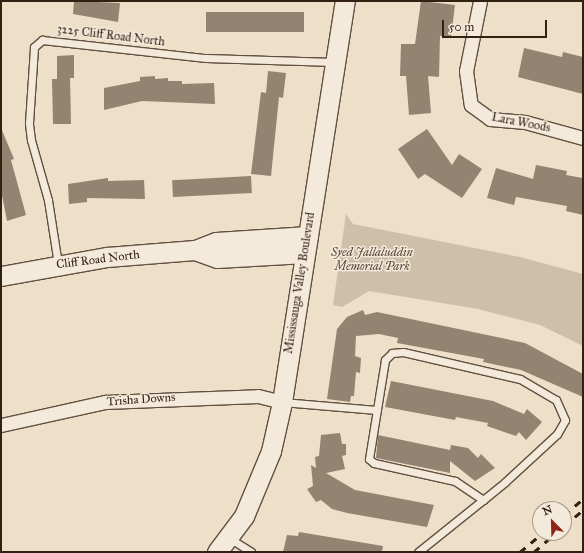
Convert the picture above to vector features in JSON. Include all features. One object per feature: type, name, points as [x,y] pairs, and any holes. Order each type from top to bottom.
[{"type":"street","name":"Mississauga Valley Boulevard","points":[[223,545],[260,483],[282,402],[345,1]]},
{"type":"street","name":"Lara Woods","points":[[480,1],[466,71],[471,105],[490,119],[525,122],[583,138]]},
{"type":"street","name":"Cliff Road North","points":[[1,276],[58,264],[195,250],[216,242],[306,244]]},
{"type":"street","name":"Trisha Downs","points":[[1,425],[105,402],[258,396],[282,402]]},
{"type":"lane","name":"3225 Cliff Road North","points":[[58,264],[48,200],[31,140],[29,123],[34,48],[42,40],[206,58],[336,62]]},
{"type":"lane","points":[[418,552],[483,500],[562,428],[565,420],[556,400],[520,379],[402,352],[392,354],[385,360],[369,459],[374,463],[455,481],[483,500]]},
{"type":"lane","points":[[282,402],[377,410]]},
{"type":"lane","points":[[223,545],[251,552]]},
{"type":"green space","name":"Syed Jallaluddin Memorial Park","points":[[346,214],[353,224],[520,257],[583,274],[583,346],[540,325],[478,309],[369,291],[342,307],[333,305]]},
{"type":"building","points":[[74,1],[120,3],[118,22],[73,14]]},
{"type":"building","points":[[421,1],[455,5],[451,37],[440,36],[439,77],[428,76],[431,113],[409,115],[406,76],[400,76],[401,44],[415,44]]},
{"type":"building","points":[[206,12],[304,12],[304,32],[206,32]]},
{"type":"building","points":[[524,48],[562,57],[563,52],[583,57],[583,94],[518,77]]},
{"type":"building","points":[[74,55],[74,78],[70,78],[71,124],[53,124],[52,79],[57,79],[57,56]]},
{"type":"building","points":[[268,71],[286,73],[283,98],[279,97],[271,176],[251,174],[261,92],[266,93]]},
{"type":"building","points":[[155,76],[155,79],[168,78],[168,81],[182,81],[182,84],[214,83],[215,104],[142,101],[104,110],[104,88],[140,81],[140,77]]},
{"type":"building","points":[[1,128],[14,159],[11,160],[26,215],[7,221],[1,190]]},
{"type":"building","points":[[427,129],[452,165],[459,154],[482,169],[462,198],[425,174],[418,179],[398,149]]},
{"type":"building","points":[[536,165],[567,171],[566,175],[583,178],[583,215],[566,211],[567,206],[516,197],[514,205],[487,198],[496,168],[533,179]]},
{"type":"building","points":[[251,176],[252,193],[173,197],[172,180]]},
{"type":"building","points":[[108,178],[108,181],[144,180],[145,199],[87,198],[87,202],[69,204],[68,184]]},
{"type":"building","points":[[363,310],[365,315],[377,312],[525,343],[583,374],[583,397],[521,370],[483,362],[484,359],[397,343],[398,338],[379,334],[356,336],[355,356],[361,358],[360,373],[356,372],[354,396],[351,396],[350,402],[327,399],[337,329],[347,317]]},
{"type":"building","points":[[391,381],[493,401],[524,414],[527,409],[542,422],[526,440],[519,432],[516,436],[487,426],[488,423],[456,417],[455,420],[385,407]]},
{"type":"building","points":[[340,433],[342,444],[346,444],[346,455],[342,456],[345,469],[326,473],[355,490],[434,505],[427,527],[347,513],[332,509],[321,500],[316,502],[307,489],[313,486],[311,465],[316,468],[315,457],[319,456],[321,435]]},
{"type":"building","points":[[378,435],[450,450],[451,445],[468,448],[478,458],[481,454],[495,468],[475,481],[450,461],[450,473],[376,458]]},
{"type":"building","points":[[299,532],[383,546],[382,552],[283,552],[287,535],[298,536]]},
{"type":"railway","points":[[572,508],[583,499]]},
{"type":"railway","points":[[572,519],[583,510]]},
{"type":"railway","points":[[520,552],[533,541]]},
{"type":"railway","points":[[534,552],[547,541]]}]
